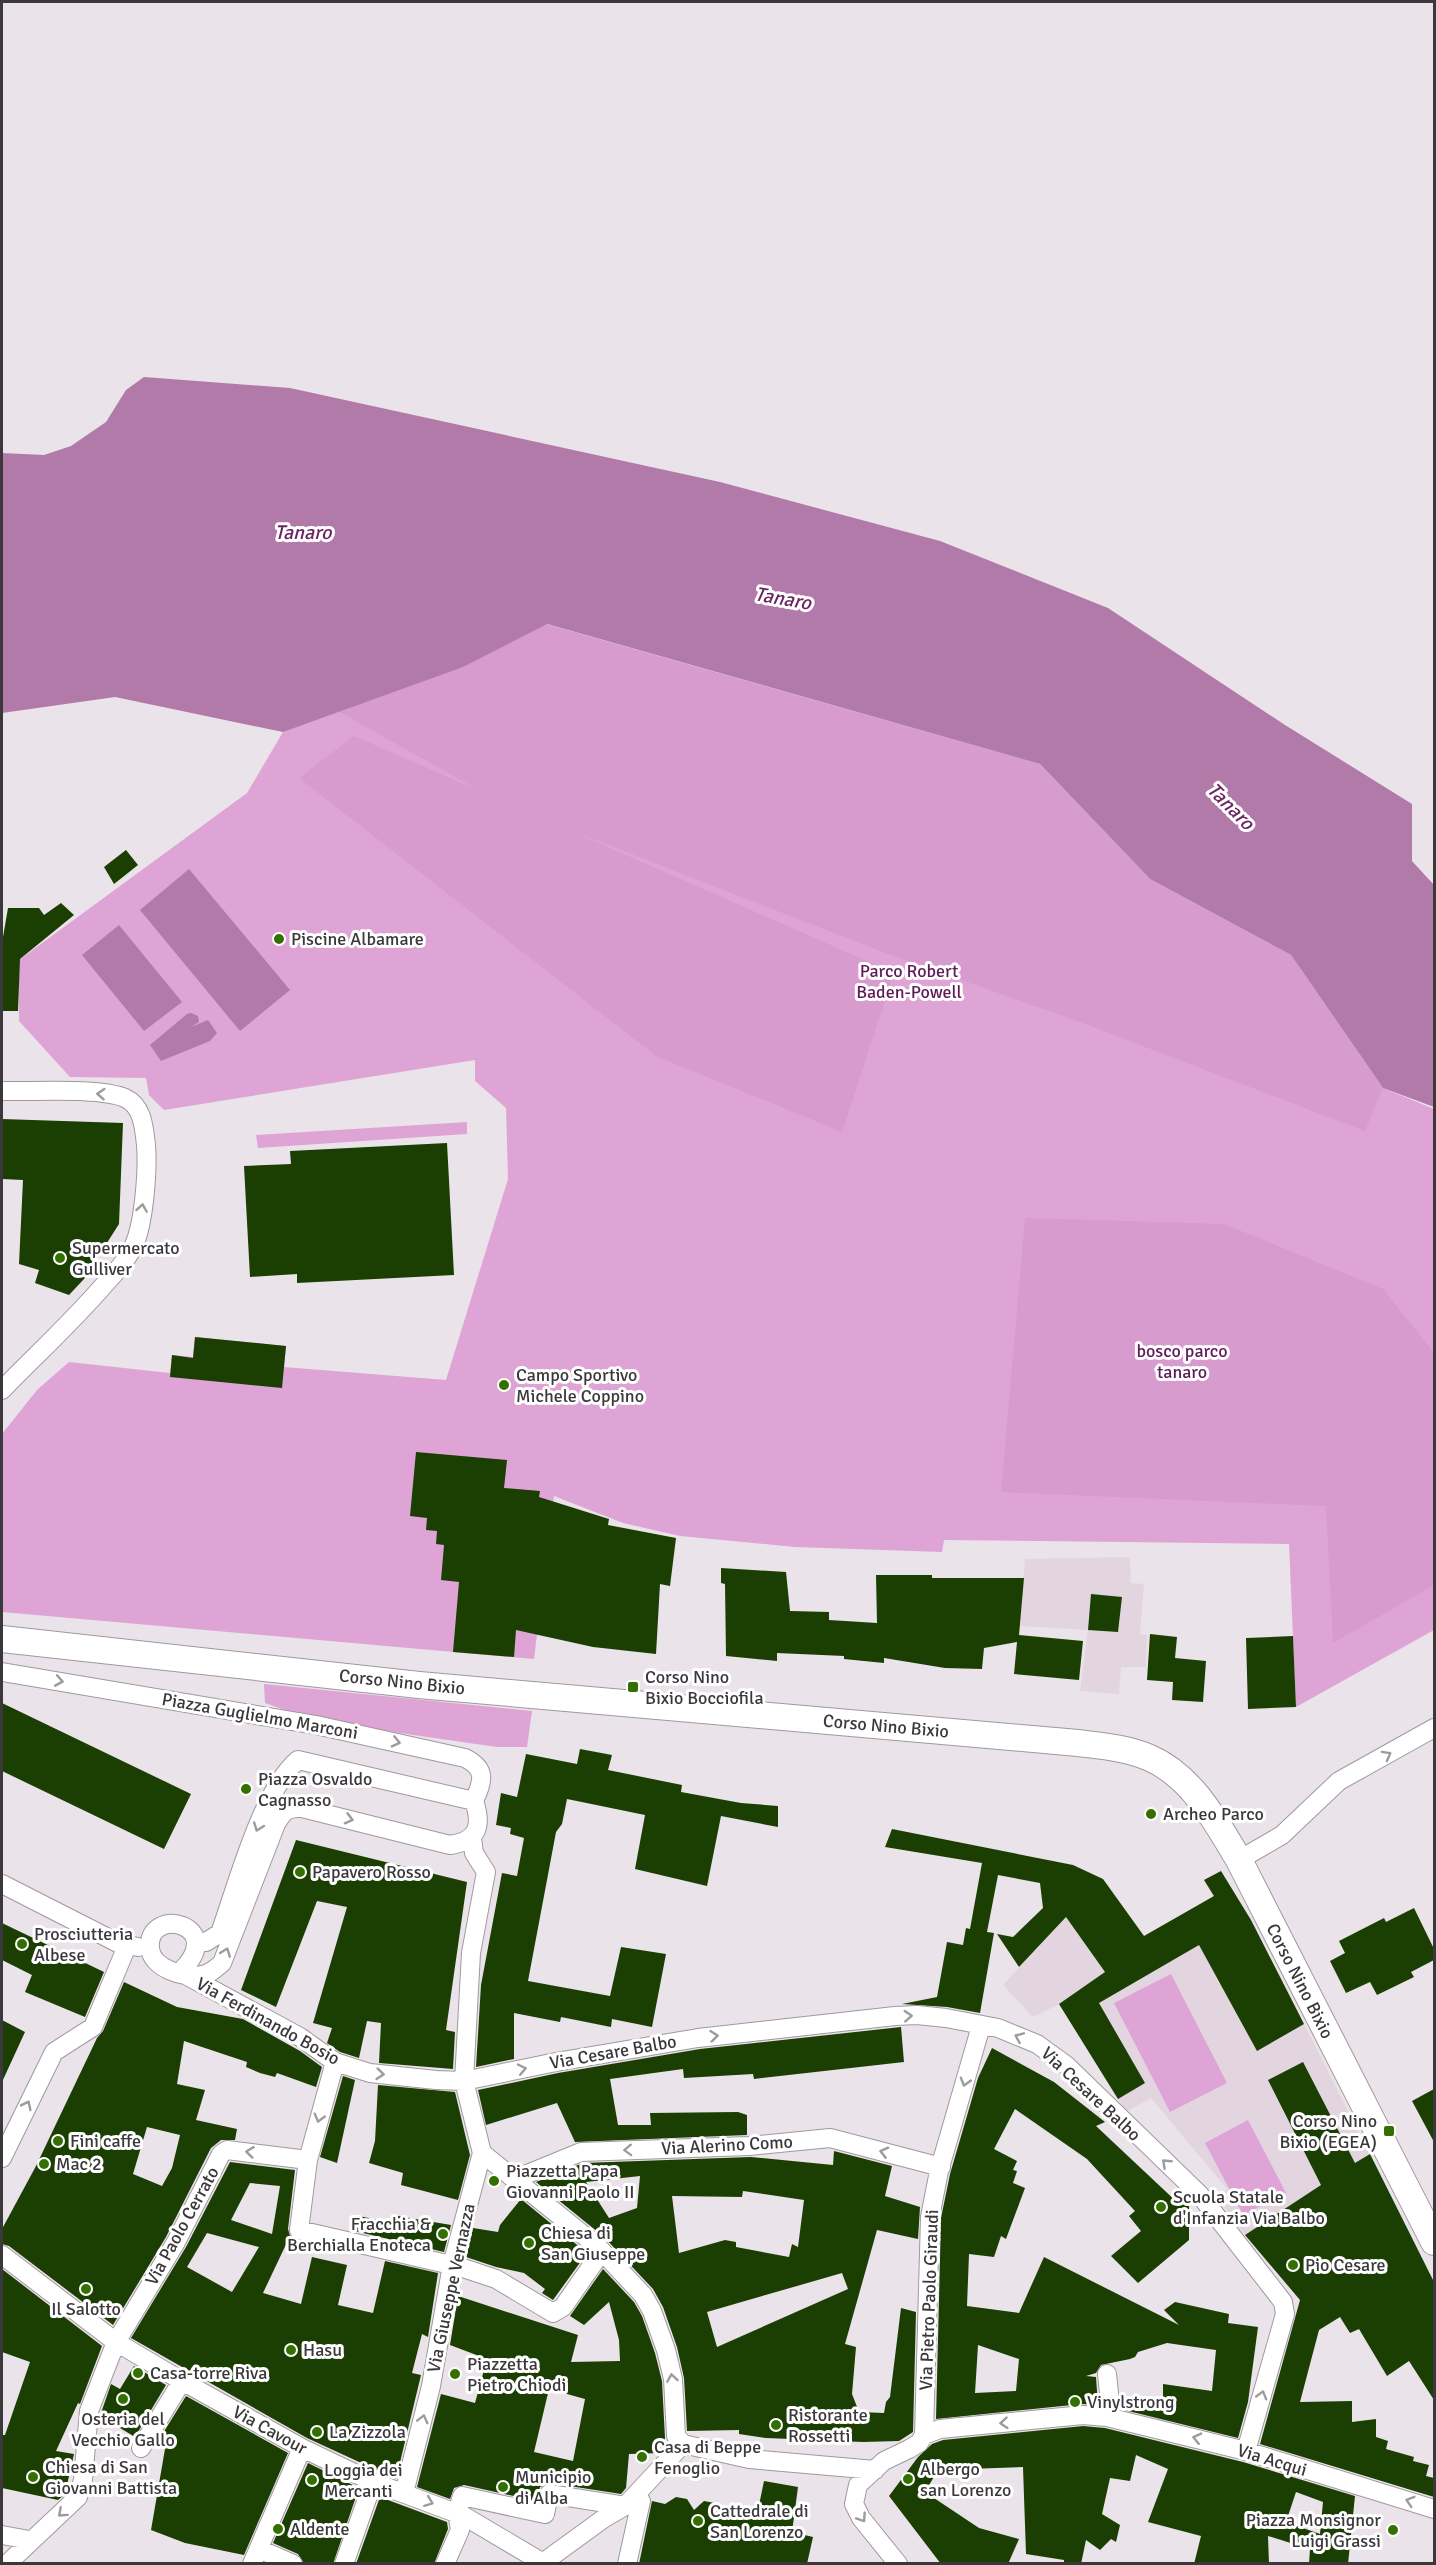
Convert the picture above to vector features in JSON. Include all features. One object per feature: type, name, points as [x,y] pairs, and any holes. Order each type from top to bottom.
[{"type":"main road","name":"Corso Nino Bixio","points":[[2,1639],[419,1684],[1114,1748],[1150,1758],[1180,1778],[1204,1802],[1239,1860],[1434,2242]]},
{"type":"main road","name":"Corso Nino Bixio","points":[[2,1649],[57,1644]]},
{"type":"street","points":[[2,1091],[107,1093],[127,1099],[137,1108],[144,1125],[146,1156],[144,1192],[135,1244],[125,1261],[2,1390]]},
{"type":"street","name":"Piazza Guglielmo Marconi","points":[[2,1672],[316,1725],[465,1758],[477,1764],[480,1769],[479,1791],[474,1801],[478,1820],[472,1838]]},
{"type":"street","points":[[1239,1860],[1282,1835],[1339,1781],[1434,1728]]},
{"type":"street","name":"Piazza Guglielmo Marconi","points":[[196,1941],[206,1942],[220,1932],[273,1791],[288,1768],[298,1760],[474,1801]]},
{"type":"street","points":[[180,1972],[195,1954],[196,1941],[188,1928],[181,1924],[168,1923],[152,1935],[151,1956],[162,1967],[180,1972],[203,1975],[222,1963],[276,1824],[284,1811],[291,1807],[450,1845],[463,1843],[472,1838]]},
{"type":"street","name":"Via Giuseppe Vernazza","points":[[404,2493],[431,2386],[452,2265],[482,2153],[464,2081],[471,1953],[486,1872],[474,1853],[472,1838]]},
{"type":"street","points":[[2,1884],[127,1946],[150,1948]]},
{"type":"street","points":[[2,2158],[54,2052],[93,2027],[127,1946]]},
{"type":"street","name":"Via Ferdinando Bosio","points":[[180,1972],[300,2037],[335,2062],[370,2073],[464,2081]]},
{"type":"street","name":"Via Cesare Balbo","points":[[464,2081],[556,2062],[698,2038],[895,2016],[917,2015],[946,2018],[998,2028],[1037,2044],[1066,2065],[1200,2195],[1283,2302],[1286,2314],[1246,2451]]},
{"type":"street","name":"Via Pietro Paolo Giraudi","points":[[924,2435],[930,2217],[941,2167],[981,2026]]},
{"type":"street","points":[[335,2062],[308,2160],[299,2230],[452,2265],[496,2279],[553,2313],[563,2307],[602,2251]]},
{"type":"street","name":"Via Alerino Como","points":[[515,2180],[581,2152],[749,2146],[830,2138],[941,2167]]},
{"type":"street","name":"Via Paolo Cerrato","points":[[116,2342],[176,2242],[221,2154],[227,2150],[308,2160]]},
{"type":"street","points":[[482,2153],[602,2251],[643,2295],[652,2311],[666,2350],[673,2379],[679,2440],[625,2506],[542,2563]]},
{"type":"street","name":"Via Cavour","points":[[2,2255],[116,2342],[182,2381],[302,2448],[373,2482],[461,2514],[542,2563]]},
{"type":"street","points":[[7,2564],[29,2540],[64,2512],[78,2497],[83,2480],[89,2411],[116,2342]]},
{"type":"street","points":[[1107,2374],[1110,2403],[1107,2417]]},
{"type":"street","points":[[141,2448],[182,2381]]},
{"type":"street","name":"Via Acqui","points":[[898,2564],[861,2518],[854,2504],[858,2485],[884,2461],[919,2444],[924,2435],[940,2429],[1083,2415],[1107,2417],[1246,2451],[1434,2509]]},
{"type":"street","points":[[679,2440],[749,2459],[807,2462],[875,2470]]},
{"type":"street","points":[[293,2564],[256,2556],[302,2448]]},
{"type":"street","points":[[344,2564],[373,2482]]},
{"type":"street","points":[[446,2564],[460,2530],[462,2496],[544,2514],[549,2494],[625,2506],[641,2501],[627,2564]]},
{"type":"street","points":[[2,2535],[29,2540]]},
{"type":"shaded area","points":[[1130,1557],[1131,1583],[1144,1584],[1140,1634],[1147,1635],[1146,1667],[1121,1667],[1119,1694],[1080,1691],[1088,1630],[1019,1626],[1025,1559]]},
{"type":"shaded area","points":[[1221,1871],[1304,2024],[1370,2154],[1245,2235],[1217,2197],[1227,2189],[1151,2098],[1126,2112],[1059,2004],[1033,2017],[1003,1985],[1059,1924],[1053,1914],[1144,1936],[1213,1897],[1204,1880]]},
{"type":"green space","name":"Parco Robert Baden-Powell","points":[[546,624],[1383,1088],[1434,1109],[1434,1630],[1296,1707],[1289,1544],[944,1540],[942,1552],[795,1547],[680,1536],[623,1523],[554,1496],[534,1659],[2,1612],[2,1434],[37,1390],[69,1362],[170,1373],[172,1355],[193,1357],[195,1337],[286,1346],[284,1367],[446,1380],[508,1179],[506,1108],[475,1081],[475,1060],[164,1110],[149,1095],[146,1078],[70,1077],[19,1021],[19,960],[247,793],[283,732]]},
{"type":"green space","points":[[546,624],[1040,764],[1150,879],[1291,955],[1383,1088],[1365,1131],[1080,1022],[880,951],[565,828],[894,973],[842,1132],[656,1056],[299,778],[354,736],[480,791],[336,710]]},
{"type":"green space","points":[[467,1122],[467,1134],[258,1148],[256,1135]]},
{"type":"green space","name":"bosco parco tanaro","points":[[1025,1218],[1224,1224],[1383,1289],[1434,1353],[1434,1585],[1333,1643],[1326,1506],[1001,1492]]},
{"type":"green space","points":[[264,1684],[532,1711],[527,1747],[497,1747],[316,1721],[265,1703]]},
{"type":"green space","points":[[1171,1974],[1227,2083],[1170,2112],[1114,2003]]},
{"type":"green space","points":[[1248,2120],[1286,2193],[1243,2215],[1205,2143]]},
{"type":"water","name":"Tanaro","points":[[144,377],[290,388],[720,482],[940,541],[1108,608],[1285,725],[1412,804],[1412,861],[1434,885],[1434,1107],[1383,1088],[1291,955],[1150,879],[1040,764],[547,624],[463,667],[283,732],[115,697],[2,713],[2,453],[44,455],[71,446],[106,422],[126,390]]},
{"type":"water","points":[[189,869],[290,990],[240,1031],[140,910]]},
{"type":"water","points":[[119,925],[182,1002],[144,1031],[82,955]]},
{"type":"water","points":[[191,1013],[198,1016],[199,1022],[191,1027],[208,1020],[217,1033],[210,1041],[161,1061],[150,1045]]},
{"type":"building","points":[[126,850],[138,865],[114,884],[104,867]]},
{"type":"building","points":[[61,903],[74,915],[20,959],[18,1011],[2,1011],[2,943],[8,908],[39,908],[44,915]]},
{"type":"building","points":[[2,1119],[123,1123],[119,1224],[84,1279],[69,1295],[35,1283],[39,1270],[19,1264],[23,1180],[2,1179]]},
{"type":"building","points":[[447,1143],[454,1275],[297,1283],[297,1274],[250,1277],[244,1166],[291,1164],[290,1151]]},
{"type":"building","points":[[195,1337],[286,1346],[282,1388],[170,1377],[172,1355],[193,1358]]},
{"type":"building","points":[[416,1452],[507,1460],[504,1488],[540,1491],[539,1497],[609,1519],[608,1525],[676,1538],[670,1586],[660,1584],[656,1654],[593,1647],[516,1630],[514,1657],[453,1652],[459,1582],[441,1580],[444,1545],[436,1544],[437,1531],[426,1530],[427,1518],[410,1516]]},
{"type":"building","points":[[721,1568],[786,1572],[790,1611],[829,1612],[829,1620],[877,1623],[876,1575],[932,1575],[932,1578],[1024,1578],[1019,1635],[1083,1641],[1079,1680],[1014,1674],[1017,1642],[984,1648],[982,1669],[945,1668],[884,1658],[884,1663],[844,1659],[844,1656],[777,1653],[777,1661],[726,1656],[725,1584],[721,1583]]},
{"type":"building","points":[[1091,1594],[1122,1597],[1118,1632],[1088,1630]]},
{"type":"building","points":[[1150,1634],[1177,1637],[1175,1658],[1206,1661],[1203,1702],[1172,1700],[1173,1682],[1147,1680]]},
{"type":"building","points":[[1293,1636],[1296,1707],[1248,1709],[1246,1638]]},
{"type":"building","points":[[2,1703],[191,1794],[164,1849],[2,1771]]},
{"type":"building","points":[[580,1749],[612,1755],[608,1770],[682,1785],[681,1792],[741,1803],[778,1806],[778,1827],[721,1816],[707,1886],[635,1869],[645,1815],[567,1799],[562,1824],[556,1832],[528,1981],[610,1996],[621,1947],[666,1954],[652,2027],[612,2019],[611,2027],[561,2017],[560,2022],[514,2013],[514,2059],[476,2067],[481,1985],[502,1873],[517,1876],[524,1838],[510,1834],[511,1828],[496,1825],[501,1793],[517,1797],[526,1754],[577,1764]]},
{"type":"building","points":[[892,1829],[1073,1865],[1103,1879],[1144,1936],[1214,1896],[1204,1880],[1221,1871],[1251,1920],[1304,2024],[1257,2051],[1199,1945],[1099,2003],[1145,2083],[1118,2099],[1059,2004],[1105,1972],[1066,1917],[1019,1967],[997,1934],[1013,1937],[1043,1908],[1040,1883],[998,1875],[987,1932],[994,1933],[980,2013],[947,2007],[902,2004],[937,1997],[947,1942],[963,1945],[966,1928],[970,1929],[982,1863],[885,1847]]},
{"type":"building","points":[[296,1840],[467,1882],[446,2030],[455,2032],[453,2069],[379,2063],[381,2023],[367,2021],[359,2058],[340,2052],[327,2043],[332,2028],[313,2023],[347,1907],[317,1901],[276,2007],[241,1990]]},
{"type":"building","points":[[1414,1908],[1434,1949],[1434,1960],[1411,1972],[1414,1977],[1377,1995],[1370,1982],[1346,1993],[1330,1961],[1345,1953],[1339,1941],[1384,1918],[1386,1922]]},
{"type":"building","points":[[2,1923],[104,1972],[85,2017],[25,1992],[32,1975],[2,1960]]},
{"type":"building","points":[[124,1982],[177,2007],[243,2019],[300,2051],[322,2067],[316,2087],[277,2073],[275,2077],[260,2073],[246,2067],[247,2062],[184,2041],[177,2084],[205,2090],[196,2120],[237,2129],[235,2140],[221,2140],[211,2148],[166,2237],[113,2325],[9,2246],[2,2244],[2,2229],[36,2166],[97,2038],[103,2031]],"holes":[[[147,2127],[180,2135],[172,2168],[162,2186],[133,2174]]]},
{"type":"building","points":[[2,2020],[25,2032],[2,2082]]},
{"type":"building","points":[[901,2027],[904,2062],[754,2079],[753,2074],[684,2078],[683,2069],[610,2079],[618,2125],[651,2125],[650,2113],[738,2112],[747,2115],[747,2135],[575,2142],[557,2103],[486,2125],[478,2090],[558,2073],[700,2049]]},
{"type":"building","points":[[992,2048],[1054,2082],[1105,2122],[1096,2126],[1179,2204],[1189,2204],[1189,2240],[1138,2283],[1111,2256],[1141,2231],[1129,2216],[1135,2211],[1087,2159],[1015,2109],[994,2149],[1017,2161],[1013,2170],[1017,2171],[1013,2183],[1025,2188],[1006,2239],[1001,2236],[994,2257],[969,2254],[967,2306],[1019,2313],[1044,2257],[1179,2325],[1164,2310],[1175,2302],[1229,2314],[1228,2323],[1258,2327],[1248,2402],[1238,2438],[1120,2409],[1121,2396],[1126,2398],[1126,2401],[1163,2404],[1163,2384],[1212,2391],[1216,2350],[1167,2343],[1138,2352],[1130,2359],[1101,2365],[1096,2373],[1086,2376],[1096,2377],[1098,2405],[1082,2404],[936,2419],[941,2218],[950,2174],[978,2078]],"holes":[[[978,2345],[1019,2359],[1016,2391],[975,2393]]]},
{"type":"building","points":[[1303,2062],[1355,2163],[1370,2154],[1434,2282],[1434,2400],[1409,2361],[1387,2376],[1359,2329],[1350,2333],[1340,2317],[1319,2330],[1300,2402],[1352,2401],[1352,2422],[1376,2419],[1376,2437],[1388,2441],[1386,2449],[1414,2457],[1413,2461],[1429,2465],[1426,2476],[1434,2478],[1434,2497],[1260,2444],[1300,2300],[1245,2235],[1321,2185],[1268,2080]]},
{"type":"building","points":[[343,2076],[355,2080],[337,2163],[320,2157]]},
{"type":"building","points":[[378,2085],[455,2092],[470,2155],[458,2200],[401,2185],[403,2173],[369,2163],[375,2141]]},
{"type":"building","points":[[1434,2089],[1434,2142],[1412,2101]]},
{"type":"building","points":[[834,2151],[892,2166],[885,2196],[920,2207],[918,2239],[877,2230],[845,2344],[856,2347],[852,2394],[859,2412],[884,2413],[886,2402],[890,2397],[901,2308],[916,2312],[913,2432],[899,2441],[863,2442],[766,2438],[739,2434],[739,2430],[687,2431],[684,2378],[677,2347],[663,2307],[653,2289],[604,2237],[536,2182],[583,2163],[751,2157],[833,2165]],"holes":[[[640,2176],[637,2208],[609,2218],[586,2182]],[[743,2191],[804,2200],[798,2247],[792,2244],[789,2257],[736,2247],[736,2242],[725,2240],[679,2253],[672,2196],[742,2197]],[[842,2273],[848,2289],[717,2347],[707,2312]]]},
{"type":"building","points":[[230,2162],[295,2170],[288,2229],[290,2236],[263,2293],[301,2304],[312,2257],[347,2265],[338,2305],[373,2313],[385,2261],[438,2273],[428,2337],[422,2334],[412,2373],[421,2375],[396,2479],[307,2438],[131,2338],[186,2247]],"holes":[[[250,2183],[280,2186],[272,2234],[231,2220]],[[207,2233],[259,2247],[232,2292],[187,2267]]]},
{"type":"building","name":"Chiesa di San Giuseppe","points":[[521,2199],[587,2253],[553,2300],[542,2293],[545,2289],[524,2273],[466,2257],[473,2228],[498,2232],[500,2225]]},
{"type":"building","points":[[354,2215],[397,2224],[398,2216],[451,2225],[444,2252],[350,2230]]},
{"type":"building","points":[[2,2269],[102,2346],[80,2404],[78,2403],[56,2451],[74,2454],[65,2494],[58,2500],[2,2488],[2,2435],[5,2435],[30,2362],[2,2352]]},
{"type":"building","points":[[603,2269],[634,2302],[642,2316],[662,2381],[665,2438],[661,2451],[659,2453],[629,2454],[626,2488],[621,2494],[550,2483],[540,2487],[536,2501],[464,2485],[454,2488],[450,2499],[417,2487],[441,2394],[475,2403],[487,2359],[450,2345],[458,2296],[578,2335],[571,2362],[620,2361],[619,2340],[609,2302],[584,2325],[570,2316]],"holes":[[[549,2389],[585,2399],[573,2461],[534,2452]]]},
{"type":"building","points":[[134,2366],[166,2385],[135,2437],[100,2416],[111,2384],[120,2389]]},
{"type":"building","points":[[186,2396],[288,2453],[244,2555],[185,2543],[151,2530],[165,2449],[155,2446]]},
{"type":"building","points":[[1083,2426],[1105,2428],[1243,2462],[1355,2496],[1348,2564],[1309,2564],[1310,2549],[1268,2536],[1269,2564],[1194,2564],[1201,2536],[1148,2522],[1168,2469],[1136,2455],[1130,2481],[1110,2478],[1102,2514],[1120,2525],[1116,2542],[1111,2539],[1100,2550],[1086,2540],[1081,2564],[1064,2564],[1064,2560],[1026,2554],[1023,2467],[938,2470],[925,2492],[979,2528],[1019,2539],[1008,2564],[941,2564],[889,2496],[918,2457],[932,2444],[943,2440]],"holes":[[[1296,2492],[1323,2502],[1320,2534],[1286,2522]]]},
{"type":"building","points":[[308,2463],[359,2488],[333,2564],[304,2564],[298,2554],[273,2543]]},
{"type":"building","name":"Cattedrale di San Lorenzo","points":[[764,2481],[798,2487],[792,2532],[813,2537],[807,2564],[639,2564],[652,2501],[665,2504],[676,2497],[687,2499],[694,2510],[704,2501],[720,2504],[726,2514],[737,2507],[758,2510]]},
{"type":"building","points":[[380,2497],[447,2522],[448,2529],[434,2564],[356,2564]]},
{"type":"place","name":"Piscine Albamare","points":[[279,939]]},
{"type":"place","name":"Supermercato Gulliver","points":[[60,1258]]},
{"type":"place","name":"Campo Sportivo Michele Coppino","points":[[504,1385]]},
{"type":"place","name":"Corso Nino Bixio Bocciofila","points":[[633,1687]]},
{"type":"place","name":"Piazza Osvaldo Cagnasso","points":[[246,1789]]},
{"type":"place","name":"Archeo Parco","points":[[1151,1814]]},
{"type":"place","name":"Papavero Rosso","points":[[300,1872]]},
{"type":"place","name":"Prosciutteria Albese","points":[[22,1944]]},
{"type":"place","name":"Corso Nino Bixio (EGEA)","points":[[1389,2131]]},
{"type":"place","name":"Fini caffe","points":[[58,2141]]},
{"type":"place","name":"Mac 2","points":[[44,2164]]},
{"type":"place","name":"Piazzetta Papa Giovanni Paolo II","points":[[494,2181]]},
{"type":"place","name":"Scuola Statale d'Infanzia Via Balbo","points":[[1161,2207]]},
{"type":"place","name":"Fracchia & Berchialla Enoteca","points":[[443,2234]]},
{"type":"place","name":"Chiesa di San Giuseppe","points":[[529,2243]]},
{"type":"place","name":"Pio Cesare","points":[[1293,2265]]},
{"type":"place","name":"Il Salotto","points":[[86,2289]]},
{"type":"place","name":"Hasu","points":[[291,2350]]},
{"type":"place","name":"Casa-torre Riva","points":[[138,2373]]},
{"type":"place","name":"Piazzetta Pietro Chiodi","points":[[455,2374]]},
{"type":"place","name":"Osteria del Vecchio Gallo","points":[[123,2399]]},
{"type":"place","name":"Vinylstrong","points":[[1075,2402]]},
{"type":"place","name":"Ristorante Rossetti","points":[[776,2425]]},
{"type":"place","name":"La Zizzola","points":[[317,2432]]},
{"type":"place","name":"Casa di Beppe Fenoglio","points":[[642,2457]]},
{"type":"place","name":"Chiesa di San Giovanni Battista","points":[[33,2477]]},
{"type":"place","name":"Albergo san Lorenzo","points":[[908,2479]]},
{"type":"place","name":"Loggia dei Mercanti","points":[[312,2480]]},
{"type":"place","name":"Municipio di Alba","points":[[503,2487]]},
{"type":"place","name":"Cattedrale di San Lorenzo","points":[[698,2521]]},
{"type":"place","name":"Aldente","points":[[278,2529]]},
{"type":"place","name":"Piazza Monsignor Luigi Grassi","points":[[1393,2530]]}]
